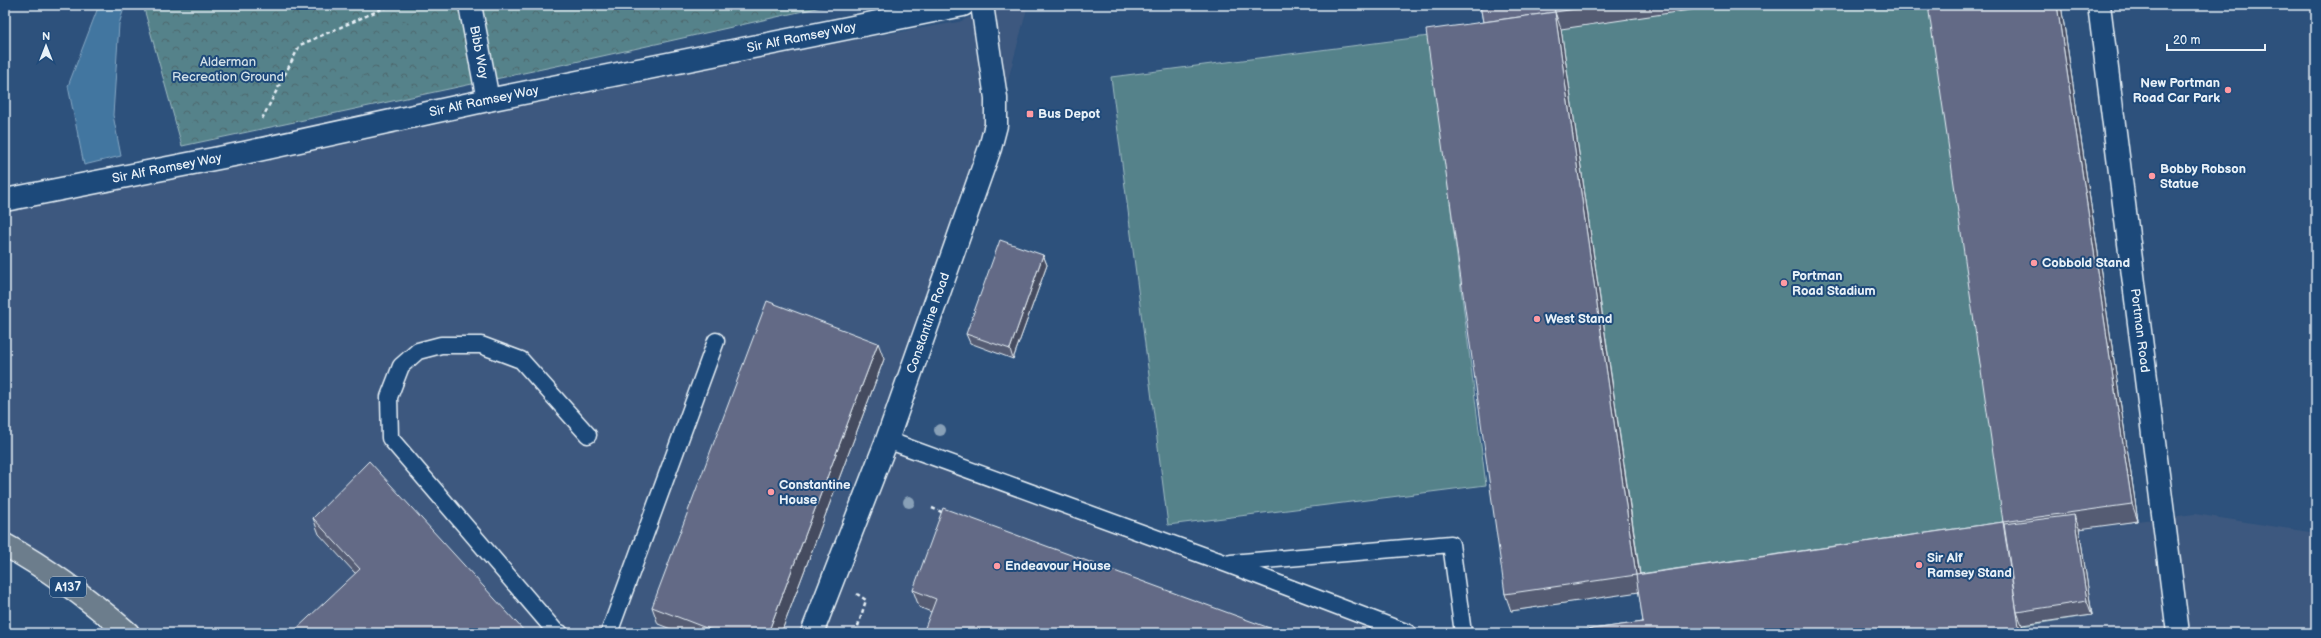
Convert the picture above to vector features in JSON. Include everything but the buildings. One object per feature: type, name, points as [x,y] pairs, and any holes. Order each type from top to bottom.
[{"type":"main road","name":"A137","points":[[5,546],[24,556],[94,605],[128,633]]},
{"type":"street","name":"Bibb Way","points":[[470,5],[488,100]]},
{"type":"street","name":"Sir Alf Ramsey Way","points":[[5,200],[244,153],[488,100],[963,5]]},
{"type":"street","name":"Constantine Road","points":[[812,633],[887,440],[990,148],[996,125],[996,98],[982,5]]},
{"type":"street","name":"Portman Road","points":[[2099,5],[2178,633]]},
{"type":"lane","points":[[609,633],[716,341]]},
{"type":"lane","points":[[560,633],[556,632],[390,438],[389,397],[401,366],[418,351],[440,345],[481,345],[521,360],[588,435]]},
{"type":"lane","points":[[887,440],[1227,564],[1408,633]]},
{"type":"lane","points":[[1227,564],[1451,544],[1463,633]]},
{"type":"path","points":[[244,153],[300,44],[391,5]]},
{"type":"path","points":[[932,508],[947,514]]},
{"type":"shaded area","points":[[99,5],[125,5],[119,24],[113,115],[121,156],[84,165],[68,86]]},
{"type":"shaded area","points":[[998,5],[1028,5],[996,125],[887,440],[1425,633],[128,633],[5,545],[5,200],[488,100],[959,22]]},
{"type":"shaded area","points":[[2195,514],[2316,533],[2316,633],[2023,633],[2022,626],[2092,615],[2079,528]]},
{"type":"green space","name":"Alderman Recreation Ground","points":[[143,5],[830,5],[589,59],[182,146]]},
{"type":"green space","name":"Portman Road Stadium","points":[[1483,5],[2061,5],[2138,521],[2079,528],[2092,615],[2022,626],[2023,633],[1648,633],[1642,591],[1511,611],[1432,46],[1488,38]]},
{"type":"green space","points":[[1429,36],[1486,485],[1168,525],[1111,77]]},
{"type":"place","name":"New Portman Road Car Park","points":[[2228,90]]},
{"type":"place","name":"Bus Depot","points":[[1030,114]]},
{"type":"place","name":"Bobby Robson Statue","points":[[2152,176]]},
{"type":"place","name":"Cobbold Stand","points":[[2034,263]]},
{"type":"place","name":"Portman Road Stadium","points":[[1784,283]]},
{"type":"place","name":"West Stand","points":[[1537,319]]},
{"type":"place","name":"Constantine House","points":[[771,492]]},
{"type":"place","name":"Sir Alf Ramsey Stand","points":[[1919,565]]},
{"type":"place","name":"Endeavour House","points":[[997,566]]}]
